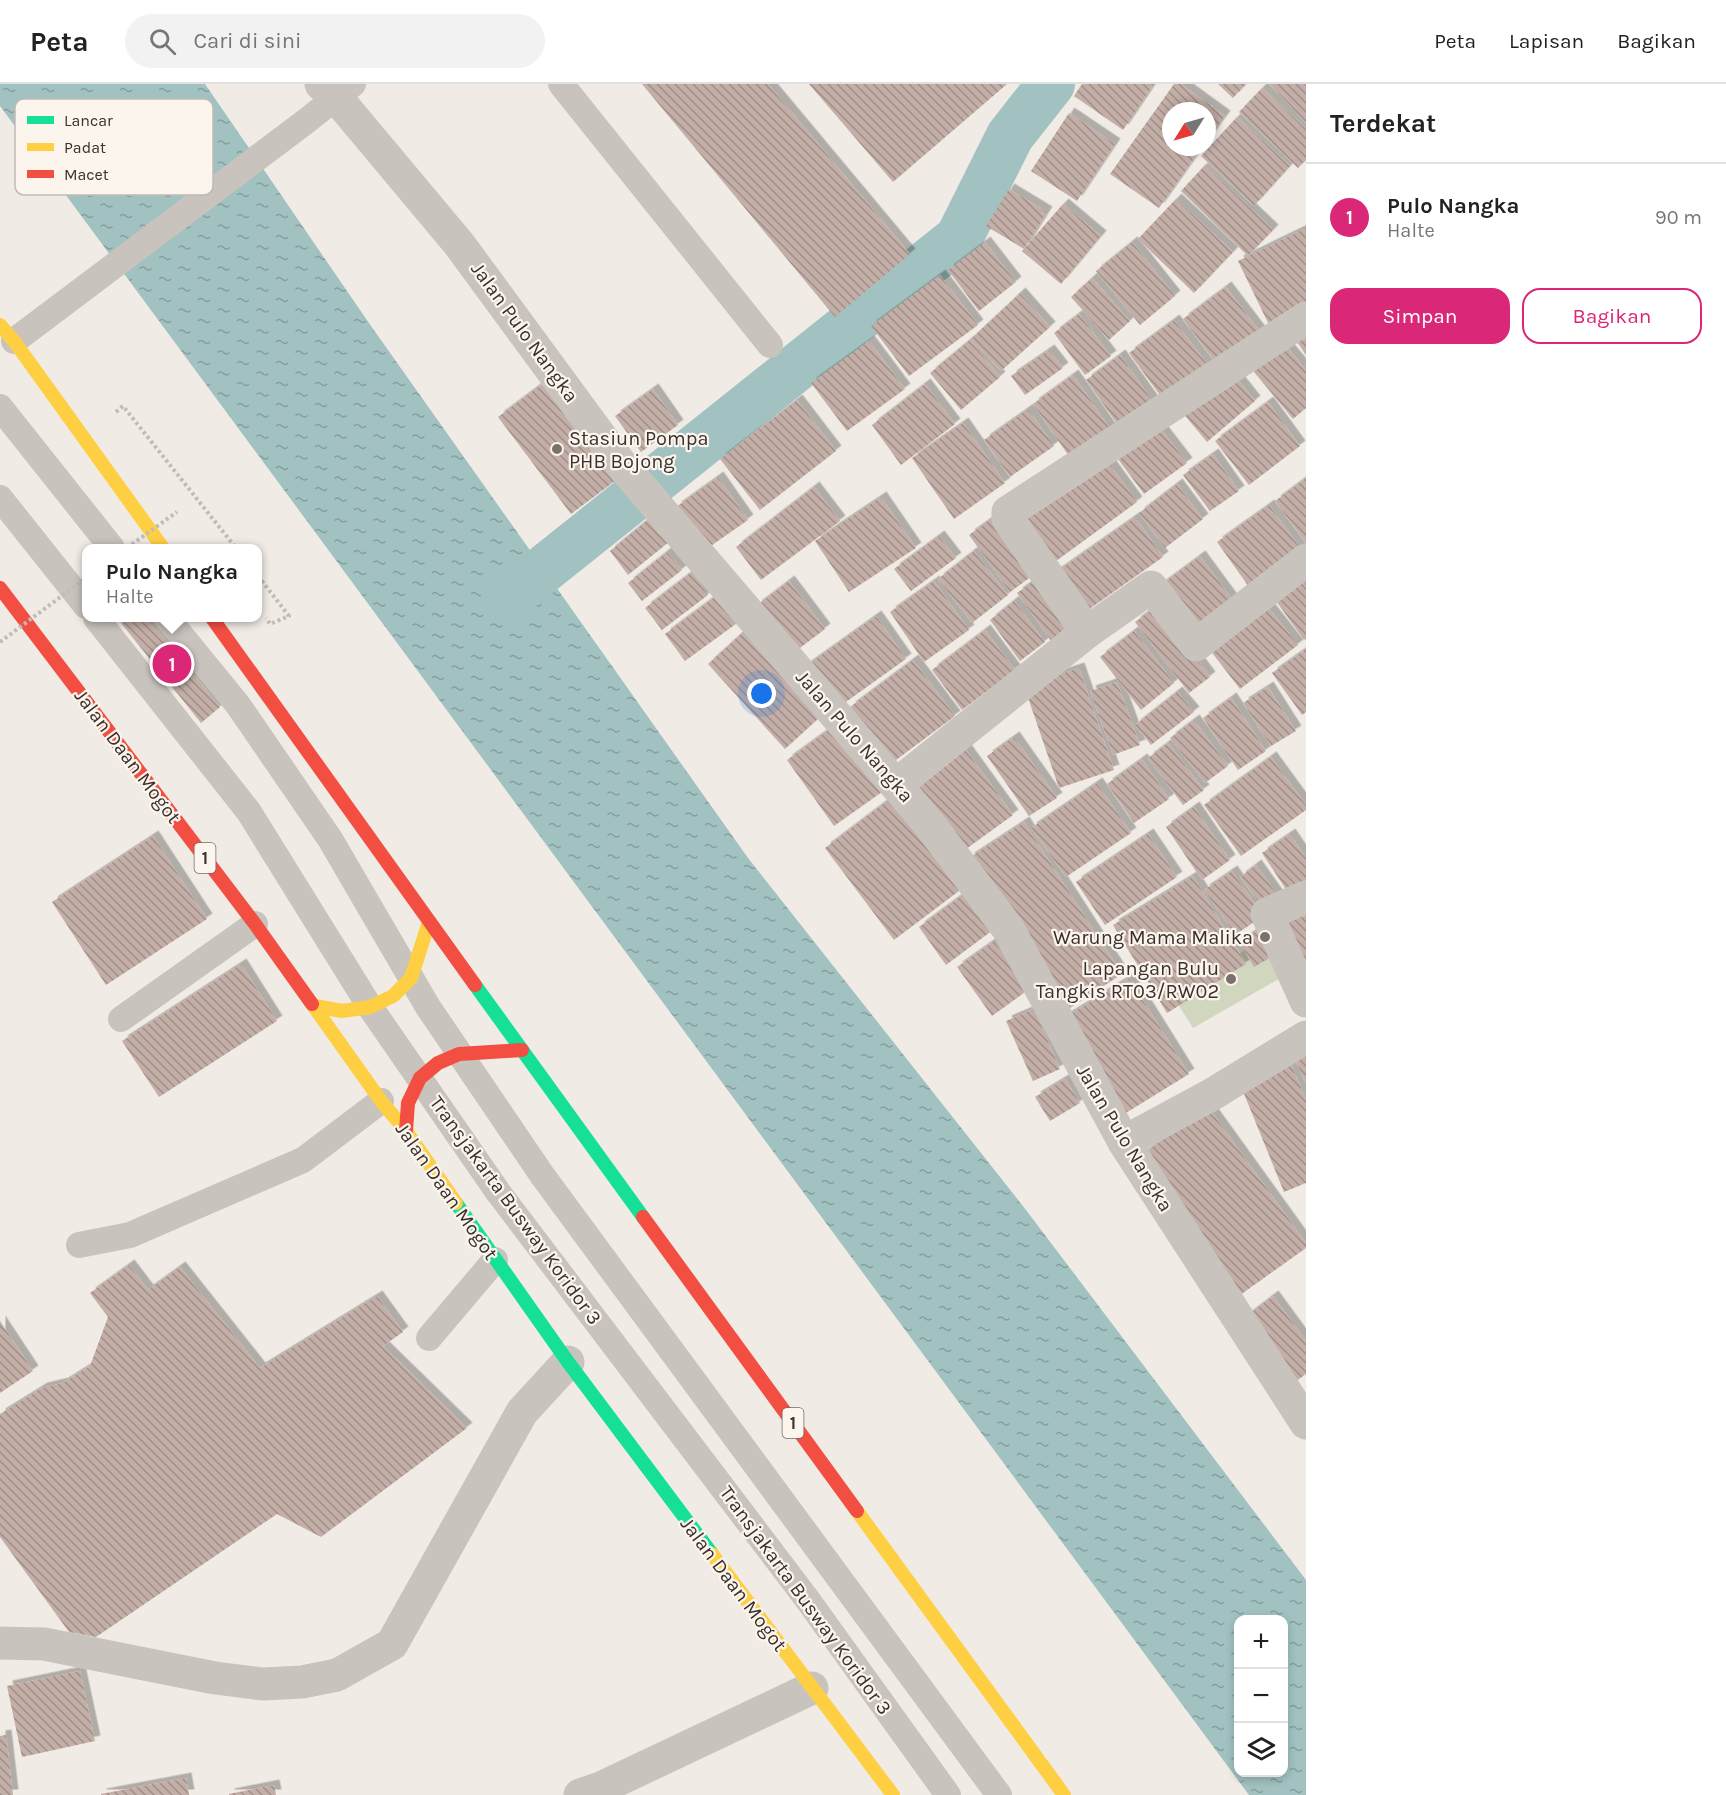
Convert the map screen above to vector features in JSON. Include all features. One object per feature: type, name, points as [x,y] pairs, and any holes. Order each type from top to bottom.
[{"type":"highway","points":[[7,333],[159,544]]},
{"type":"highway","name":"Jalan Daan Mogot","points":[[0,588],[255,924],[381,1101],[406,1131],[568,1362],[893,1795]]},
{"type":"highway","name":"1","points":[[215,622],[429,922],[1064,1795]]},
{"type":"highway","points":[[315,1006],[342,1011],[370,1007],[393,996],[411,978],[429,922]]},
{"type":"highway","points":[[406,1131],[408,1103],[420,1078],[438,1063],[459,1054],[522,1050]]},
{"type":"street","name":"Jalan Pulo Nangka","points":[[337,88],[459,244],[620,463],[930,825],[1009,930],[1124,1142],[1297,1390],[1306,1423]]},
{"type":"street","points":[[1088,632],[1008,519],[1008,512],[1306,318]]},
{"type":"street","points":[[896,785],[1088,632],[1151,587],[1197,645],[1306,560]]},
{"type":"street","points":[[1306,897],[1268,914],[1306,1001]]},
{"type":"street","points":[[1124,1142],[1211,1095],[1306,1037]]},
{"type":"street","points":[[0,1643],[44,1644],[215,1678],[262,1684],[302,1682],[337,1675],[392,1644],[522,1412],[568,1362]]},
{"type":"street","points":[[580,1795],[603,1787],[812,1688]]},
{"type":"lane","points":[[561,84],[770,345]]},
{"type":"lane","points":[[213,191],[305,122],[337,88]]},
{"type":"lane","points":[[7,333],[54,311],[208,195]]},
{"type":"lane","points":[[0,407],[108,544]]},
{"type":"lane","points":[[0,498],[82,600]]},
{"type":"lane","name":"Transjakarta Busway Koridor 3","points":[[99,622],[249,812],[370,1007],[498,1192],[807,1599],[948,1795]]},
{"type":"lane","name":"Transjakarta Busway Koridor 3","points":[[170,622],[238,705],[330,839],[428,1007],[542,1175],[999,1795]]},
{"type":"lane","points":[[121,1019],[255,924]]},
{"type":"lane","points":[[79,1245],[130,1235],[303,1160],[381,1101]]},
{"type":"lane","points":[[429,1338],[495,1260]]},
{"type":"path","points":[[84,438],[123,406],[232,544]]},
{"type":"path","points":[[134,544],[177,512]]},
{"type":"path","points":[[262,581],[289,616],[270,624],[264,616]]},
{"type":"path","points":[[0,642],[82,583]]},
{"type":"green space","name":"Lapangan Bulu Tangkis RT03/RW02","points":[[1265,937],[1291,972],[1193,1028],[1167,987],[1233,958]]},
{"type":"water","points":[[0,84],[205,84],[371,326],[748,858],[1026,1210],[1306,1580],[1306,1795],[1249,1795],[1236,1777],[1288,1777],[1288,1615],[1234,1615],[1234,1775],[66,195],[213,195],[213,99],[15,99],[15,126],[0,106]]},
{"type":"building","points":[[642,84],[768,84],[910,254],[835,317]]},
{"type":"building","points":[[809,84],[1007,84],[893,182]]},
{"type":"building","points":[[1082,84],[1154,84],[1123,130],[1074,96]]},
{"type":"building","points":[[1174,84],[1181,84],[1206,102],[1162,102],[1162,156],[1196,156],[1159,208],[1110,174]]},
{"type":"building","points":[[1218,84],[1246,84],[1233,98]]},
{"type":"building","points":[[1270,84],[1306,84],[1306,123]]},
{"type":"building","points":[[1262,88],[1306,129],[1306,160],[1298,168],[1239,112]]},
{"type":"building","points":[[1216,109],[1225,116],[1216,128]]},
{"type":"building","points":[[1069,113],[1115,144],[1077,201],[1031,171]]},
{"type":"building","points":[[1237,117],[1290,166],[1254,206],[1201,156],[1216,156],[1216,140]]},
{"type":"building","points":[[1205,165],[1273,230],[1248,256],[1181,191]]},
{"type":"building","points":[[1009,189],[1047,212],[1024,249],[986,226]]},
{"type":"building","points":[[1176,199],[1233,252],[1194,293],[1138,239]]},
{"type":"building","points":[[1063,204],[1101,236],[1061,284],[1022,251]]},
{"type":"building","points":[[1306,228],[1306,314],[1272,331],[1238,261]]},
{"type":"building","points":[[985,242],[1016,282],[979,311],[948,270]]},
{"type":"building","points":[[1132,242],[1175,296],[1140,325],[1096,271]]},
{"type":"building","points":[[940,275],[978,325],[909,376],[871,326]]},
{"type":"building","points":[[1092,278],[1130,321],[1109,340],[1071,297]]},
{"type":"building","points":[[1226,287],[1264,337],[1221,370],[1183,319]]},
{"type":"building","points":[[1020,293],[1050,327],[1001,371],[971,339]]},
{"type":"building","points":[[1079,314],[1111,356],[1085,375],[1054,333]]},
{"type":"building","points":[[1174,320],[1213,372],[1168,406],[1129,353]]},
{"type":"building","points":[[1306,327],[1306,355],[1293,336]]},
{"type":"building","points":[[970,340],[1000,377],[961,410],[930,373]]},
{"type":"building","points":[[1281,340],[1306,370],[1306,408],[1293,419],[1249,366]]},
{"type":"building","points":[[869,341],[905,389],[847,431],[811,383]]},
{"type":"building","points":[[1049,350],[1063,368],[1025,395],[1011,376]]},
{"type":"building","points":[[1120,355],[1159,410],[1125,435],[1086,380]]},
{"type":"building","points":[[1231,371],[1255,401],[1207,442],[1182,412]]},
{"type":"building","points":[[1073,375],[1116,437],[1075,465],[1033,404]]},
{"type":"building","name":"Stasiun Pompa PHB Bojong","points":[[542,384],[615,481],[571,514],[498,417]]},
{"type":"building","points":[[925,384],[955,424],[901,465],[872,425]]},
{"type":"building","points":[[653,389],[678,425],[641,452],[615,416]]},
{"type":"building","points":[[797,400],[836,451],[760,510],[720,459]]},
{"type":"building","points":[[1268,402],[1300,446],[1249,485],[1215,441]]},
{"type":"building","points":[[1028,409],[1054,446],[1010,477],[984,440]]},
{"type":"building","points":[[963,423],[1005,483],[954,519],[912,458]]},
{"type":"building","points":[[1157,424],[1187,463],[1144,494],[1115,455]]},
{"type":"building","points":[[1213,454],[1239,491],[1210,511],[1183,475]]},
{"type":"building","points":[[1103,455],[1137,502],[1052,564],[1018,517]]},
{"type":"building","points":[[718,477],[748,520],[705,550],[676,507]]},
{"type":"building","points":[[1306,478],[1306,543],[1275,501]]},
{"type":"building","points":[[1177,484],[1203,519],[1165,548],[1139,513]]},
{"type":"building","points":[[814,487],[840,521],[761,580],[736,547]]},
{"type":"building","points":[[881,497],[916,548],[849,592],[815,541]]},
{"type":"building","points":[[1269,505],[1306,556],[1254,594],[1217,542]]},
{"type":"building","points":[[998,514],[1039,571],[1010,592],[969,535]]},
{"type":"building","points":[[1135,517],[1163,557],[1081,615],[1052,575]]},
{"type":"building","points":[[650,518],[669,542],[628,575],[610,551]]},
{"type":"building","points":[[939,536],[956,558],[911,591],[894,569]]},
{"type":"building","points":[[974,551],[1008,595],[972,623],[938,579]]},
{"type":"building","points":[[667,552],[682,570],[642,601],[628,583]]},
{"type":"building","points":[[1200,556],[1239,609],[1197,640],[1158,587]]},
{"type":"building","points":[[692,572],[708,595],[662,630],[645,608]]},
{"type":"building","points":[[1042,575],[1077,624],[1052,642],[1017,593]]},
{"type":"building","points":[[1297,575],[1306,588],[1306,639],[1304,640],[1271,594]]},
{"type":"building","points":[[789,581],[825,629],[792,654],[756,606]]},
{"type":"building","points":[[934,581],[969,630],[924,662],[890,612]]},
{"type":"building","points":[[719,594],[740,621],[685,661],[665,634]]},
{"type":"building","points":[[1260,597],[1298,645],[1240,689],[1203,641]]},
{"type":"building","points":[[1014,601],[1045,642],[1020,661],[990,620]]},
{"type":"building","points":[[1157,606],[1210,677],[1189,693],[1135,622]]},
{"type":"building","points":[[876,616],[906,659],[836,709],[806,666]]},
{"type":"building","points":[[151,622],[220,707],[201,723],[121,623]]},
{"type":"building","points":[[985,630],[1015,670],[962,710],[932,670]]},
{"type":"building","points":[[1134,631],[1174,683],[1141,710],[1100,657]]},
{"type":"building","points":[[742,633],[820,717],[785,749],[708,664]]},
{"type":"building","points":[[1306,649],[1306,712],[1302,715],[1272,673]]},
{"type":"building","points":[[913,660],[955,716],[892,763],[850,707]]},
{"type":"building","points":[[1079,668],[1114,770],[1059,788],[1024,686]]},
{"type":"building","points":[[1117,682],[1140,745],[1113,755],[1090,691]]},
{"type":"building","points":[[1268,687],[1296,731],[1271,746],[1243,703]]},
{"type":"building","points":[[1177,692],[1194,712],[1151,745],[1135,725]]},
{"type":"building","points":[[1231,698],[1266,751],[1238,770],[1203,718]]},
{"type":"building","points":[[1194,720],[1228,766],[1205,783],[1170,738]]},
{"type":"building","points":[[834,726],[882,792],[834,826],[787,760]]},
{"type":"building","points":[[1014,737],[1057,798],[1029,816],[987,756]]},
{"type":"building","points":[[961,743],[1013,815],[962,852],[910,781]]},
{"type":"building","points":[[1168,743],[1204,790],[1183,805],[1148,758]]},
{"type":"building","points":[[1271,757],[1306,805],[1306,810],[1241,856],[1204,805]]},
{"type":"building","points":[[1142,759],[1169,799],[1134,823],[1107,784]]},
{"type":"building","points":[[1097,783],[1131,833],[1066,877],[1031,828]]},
{"type":"building","points":[[895,795],[963,888],[894,940],[825,848]]},
{"type":"building","points":[[1194,807],[1230,860],[1202,880],[1166,827]]},
{"type":"building","points":[[1024,822],[1122,974],[1067,1010],[969,858]]},
{"type":"building","points":[[1148,834],[1177,877],[1105,925],[1076,882]]},
{"type":"building","points":[[1290,834],[1306,858],[1306,883],[1289,894],[1262,853]]},
{"type":"building","points":[[153,836],[207,919],[106,985],[52,902]]},
{"type":"building","points":[[1256,865],[1280,899],[1265,911],[1240,877]]},
{"type":"building","points":[[1232,871],[1263,916],[1235,935],[1204,890]]},
{"type":"building","points":[[1193,876],[1246,964],[1167,1013],[1113,925]]},
{"type":"building","points":[[969,890],[997,927],[946,965],[919,927]]},
{"type":"building","points":[[1306,907],[1306,964],[1272,919]]},
{"type":"building","points":[[1265,926],[1280,952],[1254,967],[1239,942]]},
{"type":"building","points":[[994,941],[1028,990],[992,1016],[957,967]]},
{"type":"building","points":[[241,964],[277,1021],[159,1097],[122,1041]]},
{"type":"building","points":[[1129,978],[1189,1074],[1121,1116],[1062,1019]]},
{"type":"building","points":[[1034,1009],[1060,1069],[1033,1081],[1006,1021]]},
{"type":"building","points":[[1306,1047],[1306,1084],[1292,1053]]},
{"type":"building","points":[[1291,1064],[1306,1100],[1306,1183],[1284,1192],[1240,1084]]},
{"type":"building","points":[[1065,1079],[1080,1103],[1050,1121],[1035,1097]]},
{"type":"building","points":[[1208,1107],[1306,1243],[1306,1248],[1236,1298],[1136,1159]]},
{"type":"building","points":[[129,1265],[148,1290],[180,1267],[260,1368],[377,1296],[403,1332],[383,1346],[467,1428],[321,1537],[277,1514],[96,1637],[69,1632],[0,1537],[0,1414],[42,1388],[63,1383],[90,1366],[108,1317],[90,1293]]},
{"type":"building","points":[[1273,1296],[1306,1341],[1306,1374],[1288,1387],[1240,1321]]},
{"type":"building","points":[[0,1321],[33,1371],[0,1393]]},
{"type":"building","points":[[80,1671],[95,1741],[22,1757],[7,1686]]},
{"type":"building","points":[[6,1735],[13,1795],[0,1795],[0,1736]]},
{"type":"building","points":[[186,1778],[189,1795],[101,1795],[101,1794]]},
{"type":"building","points":[[274,1785],[276,1795],[229,1795],[229,1794]]},
{"type":"waterway","points":[[504,601],[959,238],[1010,136],[1051,84]]},
{"type":"traffic: fast","points":[[475,985],[643,1217]]},
{"type":"traffic: fast","points":[[456,1203],[568,1362],[712,1554]]},
{"type":"traffic: slow","points":[[0,325],[14,341],[160,544]]},
{"type":"traffic: slow","points":[[315,1006],[342,1011],[370,1007],[393,996],[411,978],[429,922]]},
{"type":"traffic: slow","points":[[312,1004],[456,1203]]},
{"type":"traffic: slow","points":[[857,1511],[1064,1795]]},
{"type":"traffic: slow","points":[[712,1554],[893,1795]]},
{"type":"traffic: jam","points":[[0,588],[255,924],[312,1004]]},
{"type":"traffic: jam","points":[[215,622],[475,985]]},
{"type":"traffic: jam","points":[[406,1131],[408,1103],[420,1078],[438,1063],[459,1054],[522,1050]]},
{"type":"traffic: jam","points":[[643,1217],[857,1511]]},
{"type":"place","name":"Stasiun Pompa PHB Bojong","points":[[557,449]]},
{"type":"place","name":"Pulo Nangka","points":[[172,664]]},
{"type":"place","name":"Warung Mama Malika","points":[[1265,937]]},
{"type":"place","name":"Lapangan Bulu Tangkis RT03/RW02","points":[[1231,979]]}]
